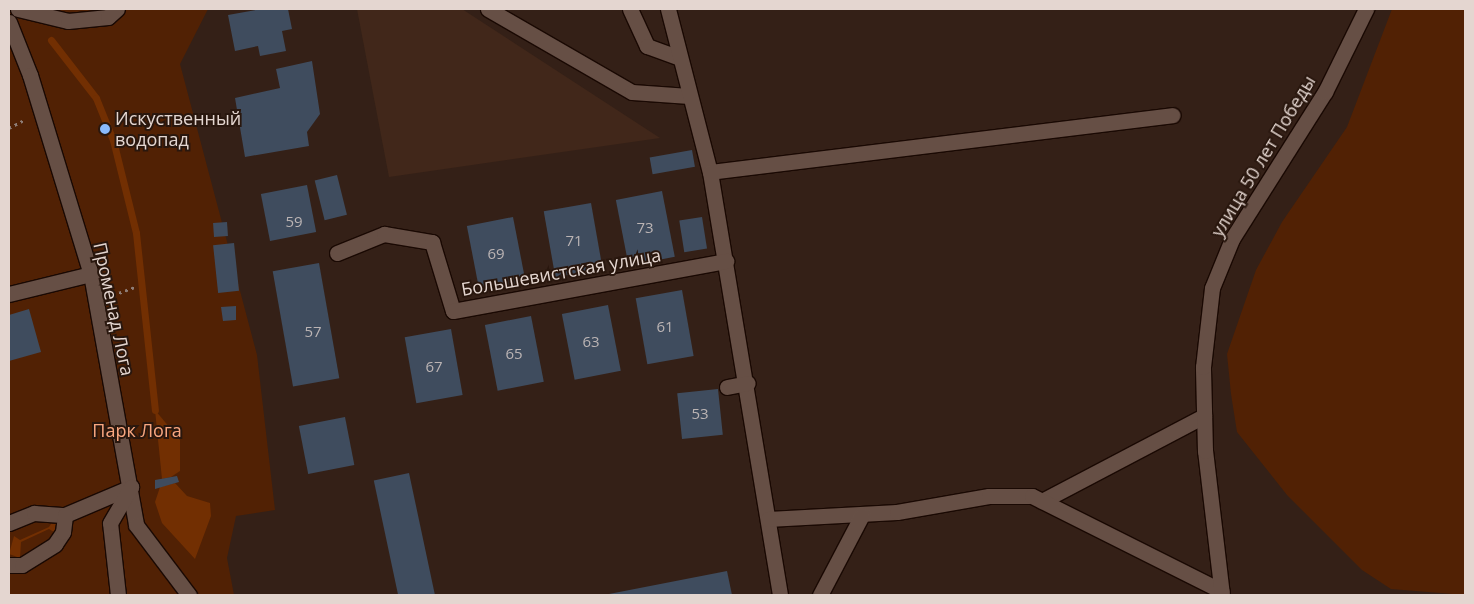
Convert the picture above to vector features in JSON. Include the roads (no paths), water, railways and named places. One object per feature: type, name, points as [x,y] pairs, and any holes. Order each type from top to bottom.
[{"type":"street","points":[[18,9],[68,21],[108,17],[117,9]]},
{"type":"street","points":[[488,9],[632,92],[689,96]]},
{"type":"street","points":[[630,9],[648,46],[680,58]]},
{"type":"street","points":[[668,9],[710,172],[748,383],[780,595]]},
{"type":"street","name":"улица 50 лет Победы","points":[[1222,593],[1204,416],[1203,367],[1212,288],[1232,238],[1325,92],[1366,9]]},
{"type":"street","name":"Променад Лога","points":[[9,22],[30,75],[91,274],[131,487],[136,525],[189,595]]},
{"type":"street","points":[[710,172],[1173,115]]},
{"type":"street","name":"Большевистская улица","points":[[336,253],[384,234],[432,242],[453,311],[726,261]]},
{"type":"street","points":[[9,294],[91,274]]},
{"type":"street","points":[[727,388],[748,383]]},
{"type":"street","points":[[1042,501],[1204,416]]},
{"type":"street","points":[[9,523],[34,513],[65,515],[131,487]]},
{"type":"street","points":[[118,595],[110,523],[131,487]]},
{"type":"street","points":[[768,519],[862,515],[989,496],[1032,496],[1222,593]]},
{"type":"street","points":[[9,565],[30,561],[55,544],[63,532],[65,515]]},
{"type":"street","points":[[820,595],[862,515]]},
{"type":"waterway","points":[[51,40],[96,98],[113,140],[136,233],[155,410]]},
{"type":"place","name":"Искуственный водопад","points":[[105,129]]},
{"type":"park label","name":"Парк Лога","points":[[137,430]]}]
